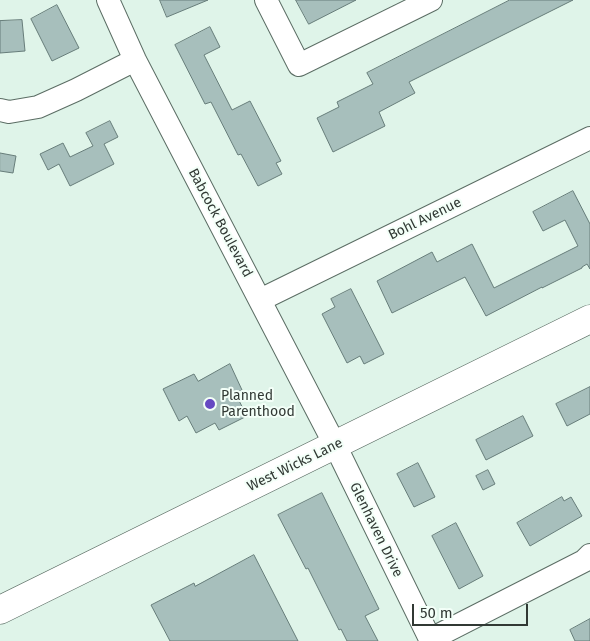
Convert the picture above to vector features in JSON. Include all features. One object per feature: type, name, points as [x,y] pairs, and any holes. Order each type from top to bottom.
[{"type":"main road","name":"West Wicks Lane","points":[[0,610],[590,319]]},
{"type":"street","name":"Babcock Boulevard","points":[[108,0],[135,60],[335,445]]},
{"type":"street","points":[[266,0],[299,65],[431,0]]},
{"type":"street","points":[[0,110],[9,112],[38,107],[135,60]]},
{"type":"street","name":"Bohl Avenue","points":[[260,300],[590,138]]},
{"type":"street","name":"Glenhaven Drive","points":[[335,445],[431,640]]},
{"type":"street","points":[[431,640],[584,561],[590,555]]},
{"type":"building","points":[[160,0],[208,0],[167,17]]},
{"type":"building","points":[[296,0],[356,0],[309,24]]},
{"type":"building","points":[[510,0],[573,0],[409,82],[415,93],[379,112],[385,126],[333,152],[317,118],[339,107],[337,102],[373,84],[367,73]]},
{"type":"building","points":[[57,5],[79,48],[52,61],[31,19]]},
{"type":"building","points":[[22,20],[25,51],[0,53],[0,21]]},
{"type":"building","points":[[210,27],[220,47],[204,55],[232,110],[250,101],[281,161],[276,163],[282,174],[258,186],[241,154],[238,155],[211,102],[205,104],[175,45]]},
{"type":"building","points":[[110,121],[118,137],[104,144],[114,164],[70,186],[59,164],[48,170],[40,154],[63,143],[70,157],[93,146],[86,133]]},
{"type":"building","points":[[0,153],[16,156],[13,173],[0,171]]},
{"type":"building","points":[[573,191],[590,224],[590,269],[587,264],[486,316],[465,277],[392,313],[377,281],[432,252],[437,262],[472,244],[494,288],[578,246],[565,220],[543,231],[533,212]]},
{"type":"building","points":[[351,289],[384,354],[364,364],[360,356],[347,363],[322,314],[335,307],[331,299]]},
{"type":"building","points":[[230,364],[242,390],[235,393],[247,416],[219,430],[215,423],[196,433],[187,416],[179,421],[163,389],[194,374],[198,381]]},
{"type":"building","points":[[590,387],[590,414],[567,426],[556,404]]},
{"type":"building","points":[[523,416],[533,436],[486,460],[476,440]]},
{"type":"building","points":[[418,463],[435,497],[414,507],[397,474]]},
{"type":"building","points":[[488,470],[495,484],[483,490],[476,476]]},
{"type":"building","points":[[322,493],[379,609],[365,616],[378,641],[347,641],[341,629],[339,630],[308,568],[306,569],[278,515]]},
{"type":"building","points":[[562,497],[564,501],[571,497],[582,516],[530,546],[517,523]]},
{"type":"building","points":[[456,523],[483,576],[459,589],[432,536]]},
{"type":"building","points":[[254,555],[298,641],[170,641],[151,605],[194,583],[195,586]]},
{"type":"building","points":[[590,619],[590,641],[575,641],[570,630]]},
{"type":"place","name":"Planned Parenthood","points":[[210,404]]}]
